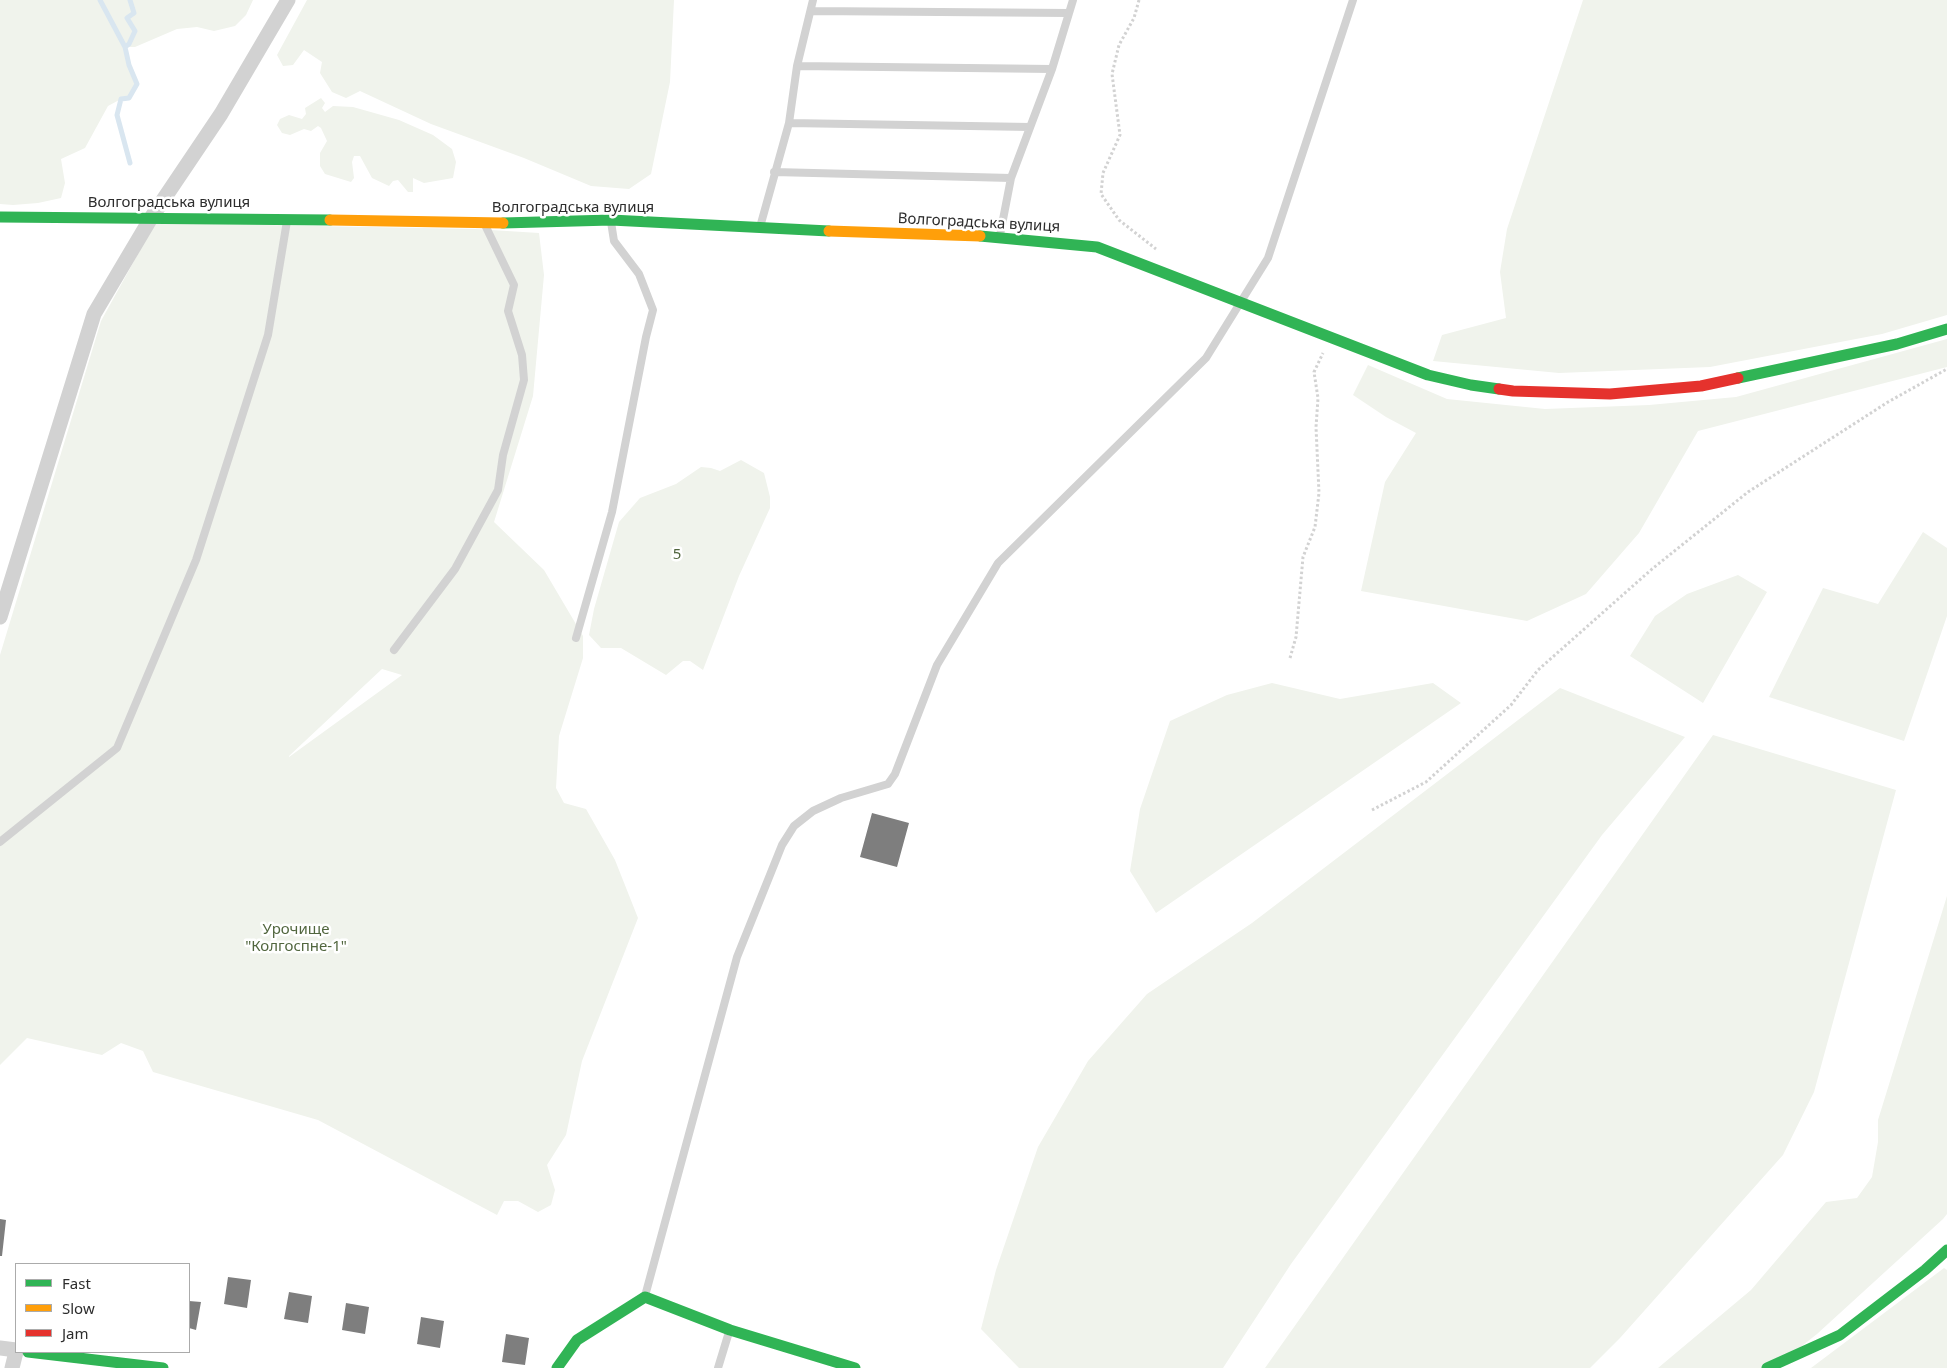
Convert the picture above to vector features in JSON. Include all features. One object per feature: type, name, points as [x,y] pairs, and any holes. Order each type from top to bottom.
[{"type":"street","points":[[0,617],[94,314],[151,218],[221,114],[288,0]]},
{"type":"street","name":"Волгоградська вулиця","points":[[0,217],[287,219],[484,223],[611,220],[759,229],[999,237],[1097,247],[1428,375],[1471,385],[1513,391],[1610,394],[1702,386],[1897,344],[1947,329]]},
{"type":"street","points":[[1767,1368],[1840,1335],[1947,1250]]},
{"type":"street","points":[[557,1368],[577,1340],[645,1297],[730,1330],[855,1368]]},
{"type":"street","points":[[0,1348],[15,1351]]},
{"type":"street","points":[[12,1368],[16,1353]]},
{"type":"street","points":[[36,1353],[164,1368]]},
{"type":"lane","points":[[759,229],[789,123],[796,66],[813,0]]},
{"type":"lane","points":[[999,237],[1011,178],[1052,69],[1072,0]]},
{"type":"lane","points":[[645,1297],[737,958],[782,844],[794,826],[813,812],[841,798],[888,784],[895,774],[937,665],[998,563],[1192,374],[1206,358],[1268,258],[1353,0]]},
{"type":"lane","points":[[811,11],[1069,13]]},
{"type":"lane","points":[[796,66],[1052,69]]},
{"type":"lane","points":[[789,123],[1030,127]]},
{"type":"lane","points":[[774,172],[1011,178]]},
{"type":"lane","points":[[0,842],[116,748],[196,560],[268,335],[287,219]]},
{"type":"lane","points":[[576,638],[612,512],[653,310],[639,274],[614,241],[611,220]]},
{"type":"lane","points":[[394,650],[455,569],[498,490],[503,455],[524,380],[522,355],[508,311],[514,285],[484,223]]},
{"type":"lane","points":[[718,1368],[730,1330]]},
{"type":"path","points":[[1139,0],[1134,18],[1119,45],[1112,74],[1120,135],[1103,174],[1101,194],[1119,220],[1162,254]]},
{"type":"path","points":[[1290,658],[1296,637],[1303,557],[1315,527],[1319,493],[1316,427],[1318,398],[1314,372],[1324,351],[1335,339]]},
{"type":"path","points":[[1372,810],[1426,782],[1511,705],[1538,670],[1652,569],[1748,492],[1888,402],[1947,369]]},
{"type":"green space","points":[[0,0],[253,0],[246,15],[235,26],[214,31],[197,27],[177,29],[135,47],[125,47],[129,65],[137,84],[129,98],[121,99],[108,106],[85,148],[61,159],[65,183],[61,198],[38,203],[13,205],[0,204]]},
{"type":"green space","points":[[307,0],[674,0],[670,82],[651,174],[629,189],[591,186],[524,158],[431,124],[360,91],[346,98],[332,92],[320,73],[322,62],[304,50],[293,65],[283,66],[277,55]]},
{"type":"green space","points":[[1583,0],[1947,0],[1947,315],[1882,334],[1710,367],[1559,373],[1433,361],[1442,335],[1506,318],[1500,272],[1507,229]]},
{"type":"green space","points":[[321,98],[325,103],[322,108],[325,112],[333,106],[353,107],[399,120],[433,135],[452,149],[456,162],[453,178],[424,183],[413,178],[413,192],[408,192],[398,180],[393,181],[389,186],[372,178],[360,156],[354,156],[352,162],[354,178],[351,182],[325,174],[320,166],[320,153],[327,141],[321,128],[318,126],[311,131],[304,129],[290,135],[282,133],[277,125],[280,119],[289,115],[302,119],[306,114],[305,108]]},
{"type":"green space","name":"Урочище \"Колгоспне-1\"","points":[[155,223],[475,229],[539,233],[544,275],[533,396],[494,522],[544,570],[583,636],[583,658],[559,736],[556,788],[564,803],[586,809],[615,860],[638,918],[582,1061],[566,1135],[547,1165],[555,1190],[551,1205],[538,1212],[518,1201],[504,1201],[497,1215],[318,1120],[153,1072],[143,1051],[121,1043],[102,1055],[27,1038],[0,1065],[0,655],[101,321]],"holes":[[[382,669],[402,675],[289,757]]]},
{"type":"green space","points":[[1947,339],[1947,367],[1698,431],[1639,533],[1586,594],[1527,621],[1361,591],[1385,482],[1416,433],[1386,417],[1353,395],[1368,365],[1447,399],[1545,409],[1649,405],[1736,397]]},
{"type":"green space","name":"5","points":[[741,460],[764,473],[770,497],[770,508],[739,576],[703,670],[690,661],[683,661],[666,675],[621,648],[601,648],[589,635],[594,609],[619,522],[640,498],[676,484],[701,467],[720,471]]},
{"type":"green space","points":[[1923,532],[1947,548],[1947,616],[1904,741],[1769,697],[1823,588],[1878,604]]},
{"type":"green space","points":[[1738,575],[1767,592],[1703,703],[1630,656],[1655,616],[1687,594]]},
{"type":"green space","points":[[1272,683],[1340,699],[1433,683],[1461,703],[1156,913],[1130,871],[1140,809],[1170,721],[1227,695]]},
{"type":"green space","points":[[1560,688],[1685,737],[1602,835],[1291,1264],[1223,1368],[1019,1368],[981,1329],[996,1270],[1038,1147],[1088,1061],[1147,994],[1252,923]]},
{"type":"green space","points":[[1713,735],[1896,790],[1814,1092],[1783,1155],[1620,1338],[1590,1368],[1265,1368]]},
{"type":"green space","points":[[1947,896],[1947,1214],[1817,1334],[1774,1368],[1658,1368],[1751,1290],[1826,1202],[1857,1198],[1872,1177],[1878,1142],[1878,1120]]},
{"type":"green space","points":[[1944,1268],[1947,1270],[1947,1368],[1811,1368]]},
{"type":"building","points":[[872,813],[909,823],[897,867],[860,857]]},
{"type":"building","points":[[0,1219],[6,1220],[2,1256],[0,1256]]},
{"type":"building","points":[[228,1277],[251,1280],[247,1308],[224,1304]]},
{"type":"building","points":[[289,1292],[312,1296],[308,1323],[284,1319]]},
{"type":"building","points":[[190,1301],[201,1302],[196,1330],[190,1328]]},
{"type":"building","points":[[346,1303],[369,1307],[365,1334],[342,1330]]},
{"type":"building","points":[[421,1317],[444,1321],[440,1348],[417,1344]]},
{"type":"building","points":[[506,1334],[529,1338],[525,1365],[502,1362]]},
{"type":"waterway","points":[[100,0],[125,47],[129,65],[137,84],[129,98],[121,99],[117,115],[130,163]]},
{"type":"waterway","points":[[125,47],[129,44],[135,31],[127,18],[134,13],[130,0]]},
{"type":"traffic: fast","points":[[0,217],[330,220]]},
{"type":"traffic: fast","points":[[503,223],[611,220],[829,231]]},
{"type":"traffic: fast","points":[[980,236],[1097,247],[1428,375],[1499,389]]},
{"type":"traffic: fast","points":[[1738,378],[1897,344],[1947,329]]},
{"type":"traffic: fast","points":[[1767,1368],[1840,1335],[1925,1270],[1947,1250]]},
{"type":"traffic: fast","points":[[557,1368],[577,1340],[645,1297],[730,1330],[855,1368]]},
{"type":"traffic: fast","points":[[36,1353],[163,1368]]},
{"type":"traffic: slow","points":[[330,220],[503,223]]},
{"type":"traffic: slow","points":[[829,231],[980,236]]},
{"type":"traffic: jam","points":[[1499,389],[1610,394],[1701,386],[1738,378]]}]
